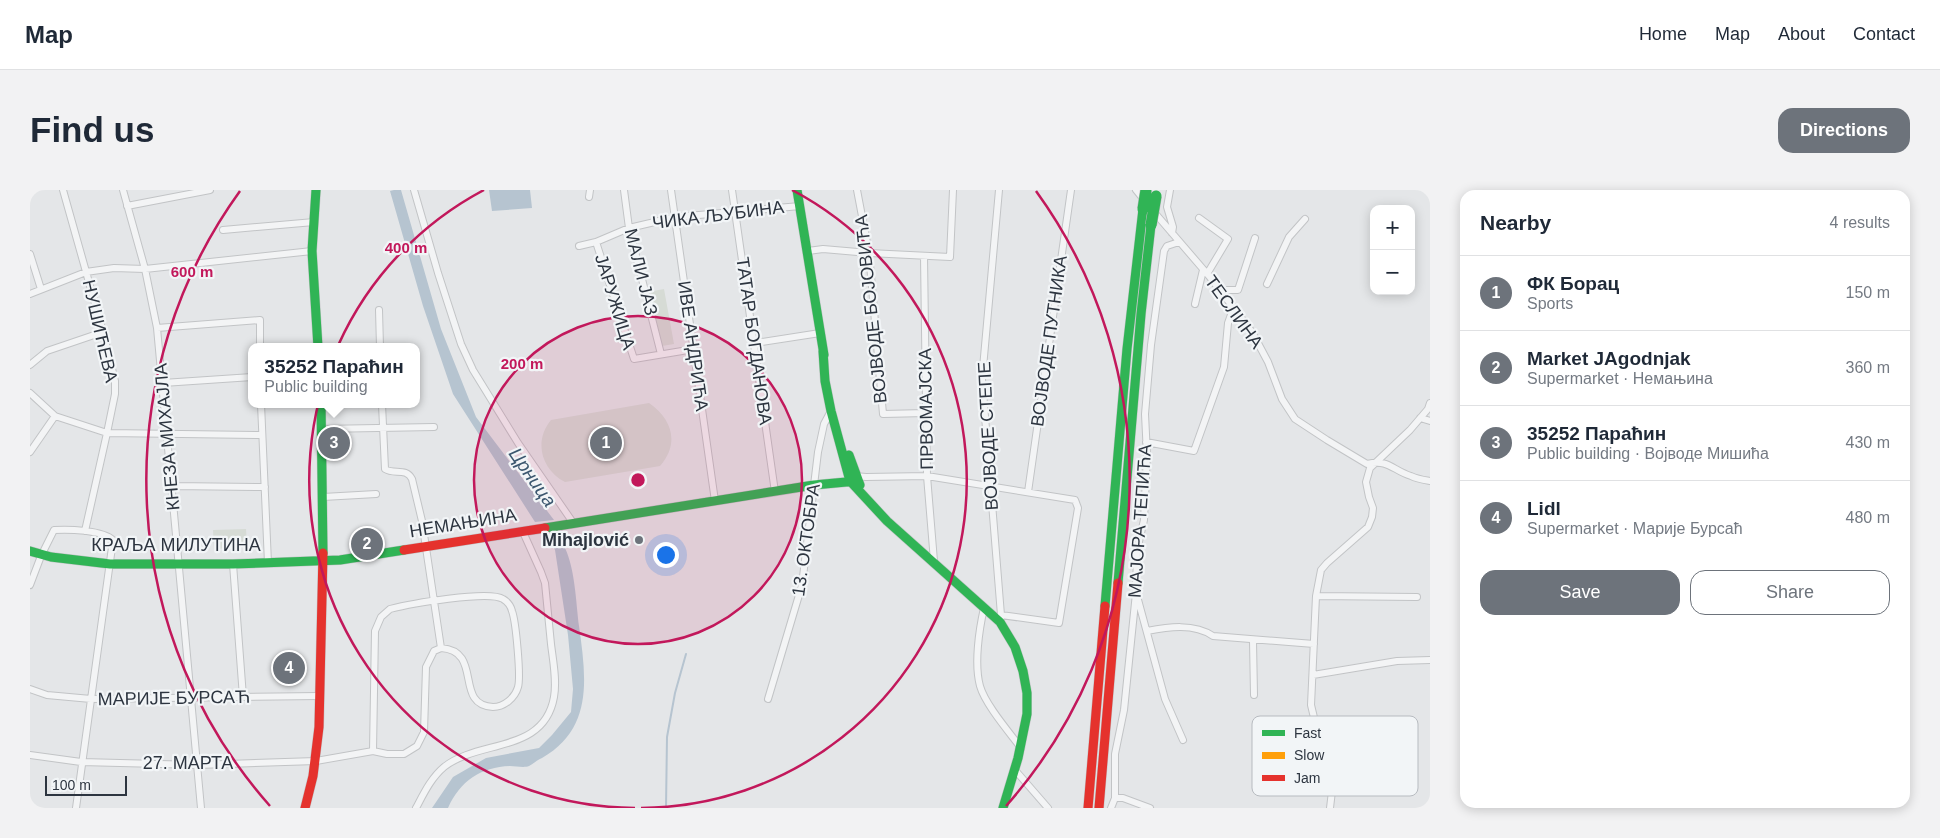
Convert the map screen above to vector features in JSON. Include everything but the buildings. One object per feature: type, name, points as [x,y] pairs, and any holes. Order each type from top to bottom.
[{"type":"main road","points":[[316,190],[312,251],[318,343]]},
{"type":"main road","points":[[797,190],[823,351],[840,425],[855,478]]},
{"type":"main road","points":[[1088,808],[1127,349],[1143,209],[1153,192]]},
{"type":"main road","points":[[1099,808],[1141,314],[1152,225],[1153,192]]},
{"type":"main road","points":[[823,351],[825,381],[831,410],[855,478],[887,521],[934,561],[984,608],[1000,619],[1017,653],[1026,680],[1029,704],[1021,748],[1003,808]]},
{"type":"main road","points":[[305,808],[316,761],[320,696],[324,560],[321,408]]},
{"type":"main road","name":"НЕМАЊИНА","points":[[324,560],[352,559],[855,478]]},
{"type":"main road","name":"КРАЉА МИЛУТИНА","points":[[30,551],[41,556],[110,564],[233,564],[324,560]]},
{"type":"street","name":"НУШИЋЕВА","points":[[63,190],[115,381],[107,433],[85,531]]},
{"type":"street","name":"КНЕЗА МИХАЈЛА","points":[[123,190],[145,270],[157,328],[201,808]]},
{"type":"street","points":[[127,206],[210,190]]},
{"type":"street","points":[[414,190],[461,344],[472,370],[570,525]]},
{"type":"street","name":"МАЛИ ЈАЗ","points":[[624,190],[630,228],[661,354]]},
{"type":"street","name":"ИВЕ АНДРИЋА","points":[[671,190],[715,502]]},
{"type":"street","name":"ТАТАР БОГДАНОВА","points":[[732,190],[775,492]]},
{"type":"street","name":"ВОЈВОДЕ БОЈОВИЋА","points":[[857,190],[869,253],[883,414],[926,413]]},
{"type":"street","points":[[808,251],[823,249],[950,257],[952,190]]},
{"type":"street","name":"ВОЈВОДЕ СТЕПЕ","points":[[999,190],[982,379],[1000,619]]},
{"type":"street","name":"ВОЈВОДЕ ПУТНИКА","points":[[1028,492],[1071,190]]},
{"type":"street","name":"ТЕСЛИНА","points":[[1136,190],[1205,272],[1252,332],[1268,362],[1282,399],[1295,419],[1367,464],[1376,462],[1386,463],[1410,476],[1430,481]]},
{"type":"street","points":[[1170,190],[1167,207],[1173,227],[1172,233]]},
{"type":"street","name":"ЧИКА ЉУБИНА","points":[[579,246],[596,242],[630,228],[676,217],[800,206]]},
{"type":"street","points":[[1195,304],[1205,272],[1228,239],[1199,218]]},
{"type":"street","points":[[1267,284],[1289,236],[1306,219]]},
{"type":"street","points":[[223,230],[314,222]]},
{"type":"street","points":[[1219,290],[1238,290],[1256,238]]},
{"type":"street","name":"ЈАРУЖИЦА","points":[[596,242],[633,358],[636,360],[661,354]]},
{"type":"street","name":"МАЈОРА ТЕПИЋА","points":[[1111,808],[1115,798],[1115,754],[1124,710],[1136,593],[1137,550],[1144,520],[1145,414],[1151,344],[1164,251],[1167,246],[1179,242]]},
{"type":"street","points":[[30,294],[86,272],[114,268],[145,270],[312,251]]},
{"type":"street","points":[[30,254],[41,289]]},
{"type":"street","name":"ПРВОМАЈСКА","points":[[924,256],[927,476],[934,561]]},
{"type":"street","points":[[1146,442],[1194,450],[1224,367],[1228,323],[1234,309]]},
{"type":"street","points":[[379,310],[380,343]]},
{"type":"street","points":[[157,328],[260,320],[260,343]]},
{"type":"street","points":[[30,365],[47,351],[103,332]]},
{"type":"street","points":[[755,343],[820,333]]},
{"type":"street","points":[[661,354],[694,349]]},
{"type":"street","points":[[163,383],[248,377]]},
{"type":"street","points":[[30,392],[55,416],[107,433],[262,435]]},
{"type":"street","points":[[1314,716],[1311,705],[1316,596],[1321,570],[1368,527],[1373,508],[1366,482],[1370,468],[1420,418],[1430,403]]},
{"type":"street","points":[[261,408],[268,563]]},
{"type":"street","points":[[373,751],[375,631],[378,622],[385,612],[435,602],[486,595],[503,599],[509,604],[515,622],[519,675],[515,694],[505,704],[485,706],[473,696],[468,684],[463,658],[450,648],[441,648],[435,602],[422,521],[409,474],[385,470],[382,408]]},
{"type":"street","name":"13. ОКТОБРА","points":[[768,698],[802,585],[814,485],[824,424],[831,410]]},
{"type":"street","points":[[30,452],[55,416]]},
{"type":"street","points":[[1420,418],[1430,421]]},
{"type":"street","points":[[321,430],[434,427]]},
{"type":"street","points":[[855,478],[927,476],[1075,500],[1078,504],[1059,623],[1000,619]]},
{"type":"street","points":[[172,486],[265,487]]},
{"type":"street","points":[[323,497],[376,494]]},
{"type":"street","points":[[30,585],[41,556],[54,530],[85,531],[109,536],[113,540],[76,808]]},
{"type":"street","points":[[416,808],[431,782],[445,767],[475,752],[528,736],[546,719],[551,708],[555,687],[554,666],[544,583],[542,572],[525,532]]},
{"type":"street","points":[[233,564],[243,697]]},
{"type":"street","points":[[1136,593],[1165,699],[1183,740]]},
{"type":"street","points":[[1316,596],[1417,597]]},
{"type":"street","points":[[984,608],[980,628],[980,685],[993,710],[1021,748]]},
{"type":"street","points":[[1147,631],[1171,627],[1202,629],[1213,636],[1253,641],[1314,644]]},
{"type":"street","points":[[1253,641],[1254,695]]},
{"type":"street","name":"27. МАРТА","points":[[30,755],[82,762],[198,765],[316,761],[373,751],[387,754],[404,754],[417,746],[424,732],[426,667],[429,658],[441,648]]},
{"type":"street","points":[[1313,675],[1397,661],[1430,660]]},
{"type":"street","name":"МАРИЈЕ БУРСАЋ","points":[[30,690],[47,695],[91,699],[320,696]]},
{"type":"street","points":[[1014,770],[1048,808]]},
{"type":"street","points":[[1115,798],[1123,798],[1150,808]]},
{"type":"shaded area","points":[[401,190],[441,329],[476,417],[554,520],[535,522],[453,394],[423,306],[390,191]]},
{"type":"shaded area","points":[[489,190],[530,190],[532,208],[492,211]]},
{"type":"shaded area","points":[[664,289],[674,344],[662,346],[648,292]]},
{"type":"shaded area","points":[[649,403],[663,416],[671,432],[670,449],[660,466],[565,482],[557,477],[546,463],[541,446],[542,437],[545,428],[551,420]]},
{"type":"shaded area","points":[[246,529],[247,547],[214,549],[213,530]]},
{"type":"shaded area","points":[[557,534],[568,556],[573,576],[583,664],[583,700],[571,732],[559,746],[531,765],[527,767],[510,766],[490,769],[465,783],[448,808],[432,808],[453,777],[486,758],[539,748],[571,712],[573,689],[568,635],[555,550],[548,536]]},
{"type":"waterway","points":[[666,808],[667,737],[675,693],[686,654]]},
{"type":"traffic: fast","points":[[316,190],[312,251],[318,343]]},
{"type":"traffic: fast","points":[[797,190],[824,355]]},
{"type":"traffic: fast","points":[[1143,209],[1146,190]]},
{"type":"traffic: fast","points":[[1151,225],[1156,196]]},
{"type":"traffic: fast","points":[[1105,606],[1127,349],[1143,209]]},
{"type":"traffic: fast","points":[[1118,583],[1141,314],[1151,225]]},
{"type":"traffic: fast","points":[[823,351],[825,381],[831,411],[850,481],[887,521],[1000,622],[1015,647],[1023,671],[1027,693],[1027,714],[1018,758],[1003,808]]},
{"type":"traffic: fast","points":[[321,408],[323,553]]},
{"type":"traffic: fast","points":[[849,455],[860,485]]},
{"type":"traffic: fast","points":[[545,528],[814,485],[857,481]]},
{"type":"traffic: fast","points":[[30,551],[51,557],[110,564],[233,564],[340,560],[404,550]]},
{"type":"traffic: jam","points":[[404,550],[545,528]]},
{"type":"traffic: jam","points":[[305,808],[313,776],[319,727],[323,553]]},
{"type":"traffic: jam","points":[[1099,808],[1118,583]]},
{"type":"traffic: jam","points":[[1088,808],[1105,606]]},
{"type":"place","name":"35252 Параћин","points":[[334,443]]},
{"type":"place","name":"ФК Борац","points":[[606,443]]},
{"type":"place","name":"Mihajlović","points":[[639,540]]},
{"type":"place","name":"Market JAgodnjak","points":[[367,544]]},
{"type":"place","name":"Lidl","points":[[289,668]]},
{"type":"water label","name":"Црница","points":[[533,477]]}]
